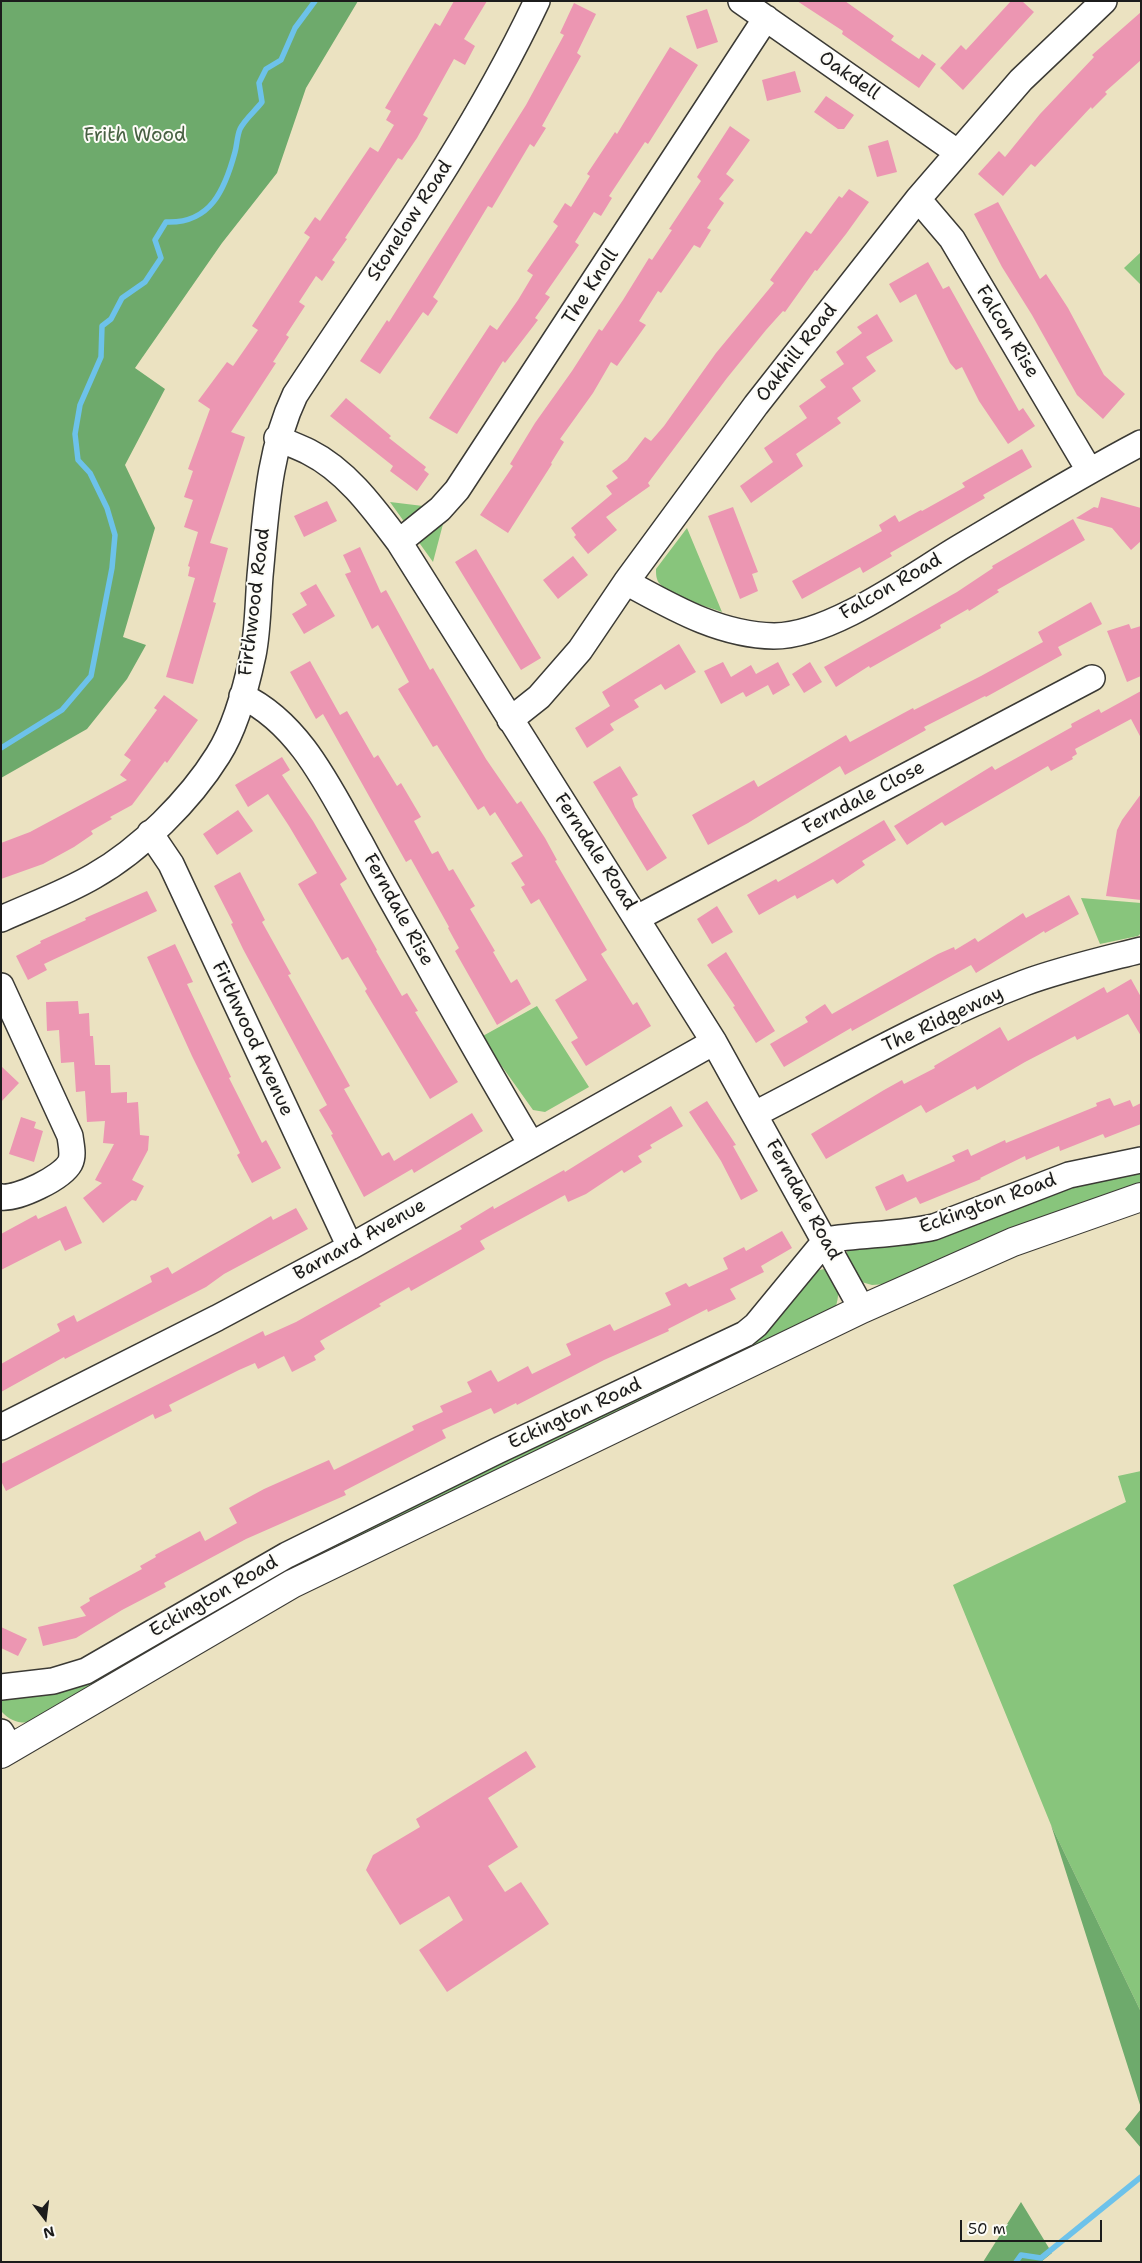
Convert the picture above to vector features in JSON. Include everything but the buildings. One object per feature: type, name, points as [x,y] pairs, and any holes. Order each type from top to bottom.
[{"type":"main road","name":"Eckington Road","points":[[4,1745],[292,1584],[862,1310],[1013,1242],[1141,1197]]},
{"type":"street","name":"Stonelow Road","points":[[277,438],[295,395],[424,202],[485,102],[537,1]]},
{"type":"street","name":"Oakdell","points":[[741,1],[957,152]]},
{"type":"street","name":"Oakhill Road","points":[[510,720],[539,697],[580,650],[626,582],[756,405],[918,199],[1021,80],[1104,1]]},
{"type":"street","name":"The Knoll","points":[[399,542],[440,509],[457,490],[766,18]]},
{"type":"street","name":"Falcon Rise","points":[[918,199],[939,222],[956,247],[1089,470]]},
{"type":"street","name":"Ferndale Road","points":[[277,438],[311,453],[334,469],[376,512],[399,542],[714,1042],[826,1240],[862,1310]]},
{"type":"street","name":"Firthwood Road","points":[[1,919],[95,876],[124,856],[150,834],[200,780],[219,754],[242,696],[253,653],[268,493],[277,438]]},
{"type":"street","name":"Falcon Road","points":[[626,582],[684,614],[724,628],[749,634],[774,636],[796,634],[820,626],[877,597],[1089,470],[1141,443]]},
{"type":"street","name":"Ferndale Close","points":[[636,918],[1092,678]]},
{"type":"street","name":"Ferndale Rise","points":[[242,696],[255,703],[278,721],[295,739],[327,783],[463,1028],[531,1144]]},
{"type":"street","name":"Firthwood Avenue","points":[[150,834],[171,864],[350,1247]]},
{"type":"street","name":"The Ridgeway","points":[[755,1114],[923,1027],[990,997],[1069,969],[1141,950]]},
{"type":"street","points":[[1,986],[70,1136],[72,1150],[71,1162],[65,1171],[55,1178],[14,1196],[1,1197]]},
{"type":"street","name":"Barnard Avenue","points":[[1,1427],[217,1318],[350,1247],[714,1042]]},
{"type":"street","name":"Eckington Road","points":[[1,1687],[53,1681],[86,1671],[287,1555],[497,1451],[745,1334],[756,1325],[826,1240],[864,1234],[915,1231],[934,1226],[1069,1175],[1141,1160]]},
{"type":"green space","name":"Frith Wood","points":[[1,1],[358,1],[306,88],[277,173],[222,243],[135,368],[165,389],[125,465],[155,528],[123,637],[146,645],[127,679],[87,729],[1,778]]},
{"type":"green space","points":[[1141,252],[1141,285],[1124,268]]},
{"type":"green space","points":[[390,502],[423,506],[443,524],[433,562]]},
{"type":"green space","points":[[687,528],[722,612],[680,597],[665,589],[658,581],[656,569]]},
{"type":"green space","points":[[1081,898],[1141,903],[1141,933],[1138,936],[1100,944]]},
{"type":"green space","points":[[537,1006],[589,1087],[545,1112],[533,1110],[481,1037]]},
{"type":"green space","points":[[1141,1167],[1141,1186],[886,1284],[872,1285],[858,1281],[846,1254],[850,1245]]},
{"type":"green space","points":[[824,1269],[836,1282],[838,1297],[835,1309],[33,1722],[23,1723],[15,1721],[1,1711],[1,1697],[746,1341],[812,1272]]},
{"type":"green space","points":[[1141,1471],[1141,2012],[1051,1825],[953,1585],[1126,1502],[1118,1476]]},
{"type":"green space","points":[[1051,1825],[1141,2012],[1141,2108]]},
{"type":"green space","points":[[1141,2109],[1141,2148],[1125,2129]]},
{"type":"green space","points":[[1021,2202],[1052,2253],[1041,2262],[983,2262]]},
{"type":"waterway","points":[[1,748],[62,710],[91,676],[112,568],[115,535],[107,508],[90,473],[78,460],[75,434],[80,405],[101,357],[102,326],[111,319],[122,298],[145,282],[161,258],[155,240],[166,222],[181,221],[194,217],[214,202],[221,191],[231,166],[240,129],[262,102],[259,83],[266,69],[281,60],[295,28],[315,1]]},
{"type":"waterway","points":[[1016,2262],[1021,2255],[1041,2258],[1141,2177]]}]
